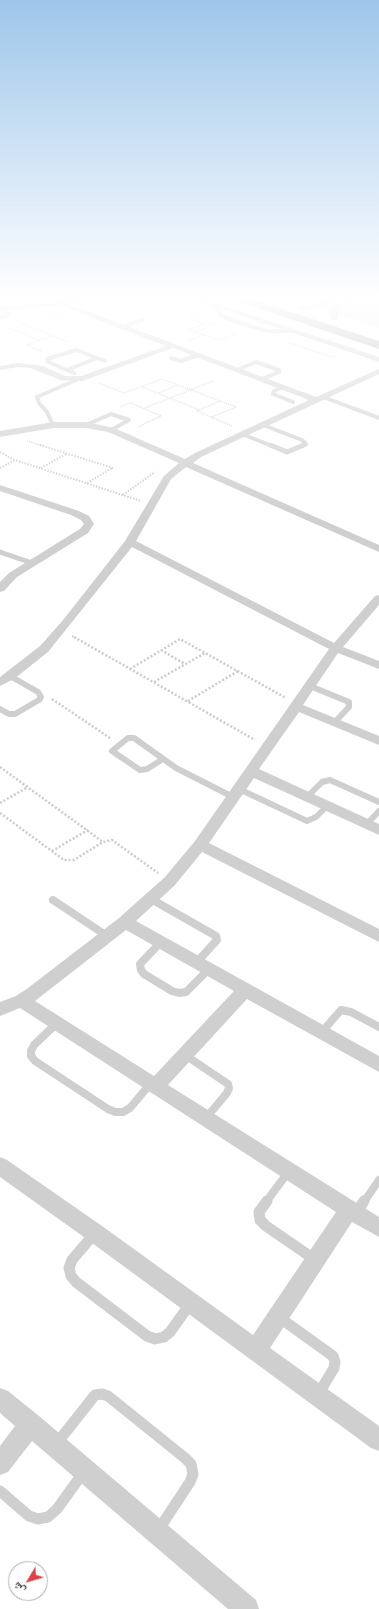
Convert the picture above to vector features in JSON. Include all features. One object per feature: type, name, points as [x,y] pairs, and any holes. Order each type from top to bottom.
[{"type":"street","points":[[47,371],[56,374],[73,374],[87,378],[105,371]]},
{"type":"street","points":[[73,374],[80,371]]},
{"type":"street","points":[[240,371],[283,387],[320,398]]},
{"type":"street","points":[[0,682],[10,676],[44,649],[61,629],[130,542],[167,478],[185,463],[245,433],[379,371]]},
{"type":"street","points":[[1,434],[53,425],[86,425],[111,430],[379,549]]},
{"type":"street","points":[[0,488],[75,513],[85,518],[88,524],[84,531],[13,575],[0,589]]},
{"type":"street","points":[[130,542],[336,648],[379,665]]},
{"type":"street","points":[[0,1009],[22,1001],[125,922],[151,900],[170,881],[200,845],[336,648],[378,600]]},
{"type":"street","points":[[297,705],[379,741]]},
{"type":"street","points":[[252,771],[373,827]]},
{"type":"street","points":[[200,845],[379,936]]},
{"type":"street","points":[[125,922],[378,1064]]},
{"type":"street","points":[[154,1084],[184,1055],[245,990]]},
{"type":"street","points":[[22,1001],[379,1228]]},
{"type":"street","points":[[0,1166],[192,1303],[379,1440]]},
{"type":"street","points":[[256,1350],[316,1260],[352,1211]]},
{"type":"street","points":[[0,1399],[32,1424],[247,1609]]},
{"type":"street","points":[[0,1464],[32,1424]]},
{"type":"lane","points":[[53,425],[47,412],[38,403],[37,397],[72,383],[73,374],[67,371]]},
{"type":"lane","points":[[262,379],[279,371]]},
{"type":"lane","points":[[283,387],[274,391],[273,394],[293,402]]},
{"type":"lane","points":[[320,398],[379,418]]},
{"type":"lane","points":[[86,425],[111,414],[129,420],[111,430]]},
{"type":"lane","points":[[245,433],[287,452],[305,446],[305,442],[302,440],[262,425]]},
{"type":"lane","points":[[0,552],[32,563]]},
{"type":"lane","points":[[0,709],[10,714],[15,714],[41,698],[41,695],[10,676]]},
{"type":"lane","points":[[310,686],[349,702],[349,707],[334,722]]},
{"type":"lane","points":[[163,759],[147,769],[140,770],[112,751],[128,738],[134,738],[176,768],[307,821],[316,817],[327,806]]},
{"type":"lane","points":[[307,797],[322,782],[330,780],[379,802]]},
{"type":"lane","points":[[373,827],[379,810]]},
{"type":"lane","points":[[53,900],[106,936]]},
{"type":"lane","points":[[151,900],[216,936],[216,940],[203,966],[186,992],[179,993],[172,991],[140,970],[140,964],[161,942]]},
{"type":"lane","points":[[321,1033],[341,1010],[351,1012],[379,1027]]},
{"type":"lane","points":[[57,1023],[34,1045],[31,1051],[31,1056],[35,1061],[108,1109],[115,1112],[123,1112],[130,1108],[154,1084]]},
{"type":"lane","points":[[184,1055],[228,1084],[229,1088],[227,1093],[206,1118]]},
{"type":"lane","points":[[289,1171],[259,1212],[260,1220],[266,1226],[316,1260]]},
{"type":"lane","points":[[352,1211],[379,1180]]},
{"type":"lane","points":[[95,1233],[72,1260],[69,1268],[71,1276],[76,1282],[147,1336],[155,1339],[164,1337],[170,1332],[192,1303]]},
{"type":"lane","points":[[279,1316],[333,1356],[335,1362],[334,1368],[317,1395]]},
{"type":"lane","points":[[56,1445],[95,1395],[102,1394],[108,1396],[185,1458],[191,1464],[193,1474],[190,1482],[157,1532]]},
{"type":"lane","points":[[0,1491],[29,1516],[38,1519],[48,1517],[57,1509],[85,1470]]},
{"type":"path","points":[[87,378],[121,393],[162,380],[236,407],[212,417]]},
{"type":"path","points":[[144,409],[213,381]]},
{"type":"path","points":[[158,394],[178,385]]},
{"type":"path","points":[[142,387],[199,410],[220,401]]},
{"type":"path","points":[[199,410],[196,411],[245,433]]},
{"type":"path","points":[[1,434],[113,468],[87,483]]},
{"type":"path","points":[[0,452],[15,460],[152,504]]},
{"type":"path","points":[[40,468],[66,454]]},
{"type":"path","points":[[123,495],[175,458]]},
{"type":"path","points":[[0,468],[15,460]]},
{"type":"path","points":[[61,629],[268,747]]},
{"type":"path","points":[[130,669],[180,639],[297,705]]},
{"type":"path","points":[[160,650],[185,664]]},
{"type":"path","points":[[154,682],[205,653]]},
{"type":"path","points":[[187,701],[238,671]]},
{"type":"path","points":[[41,695],[62,705],[119,744]]},
{"type":"path","points":[[0,767],[103,842]]},
{"type":"path","points":[[0,803],[28,787]]},
{"type":"path","points":[[0,813],[64,860],[71,861],[109,840],[116,842],[170,881]]},
{"type":"path","points":[[52,851],[88,830]]}]
